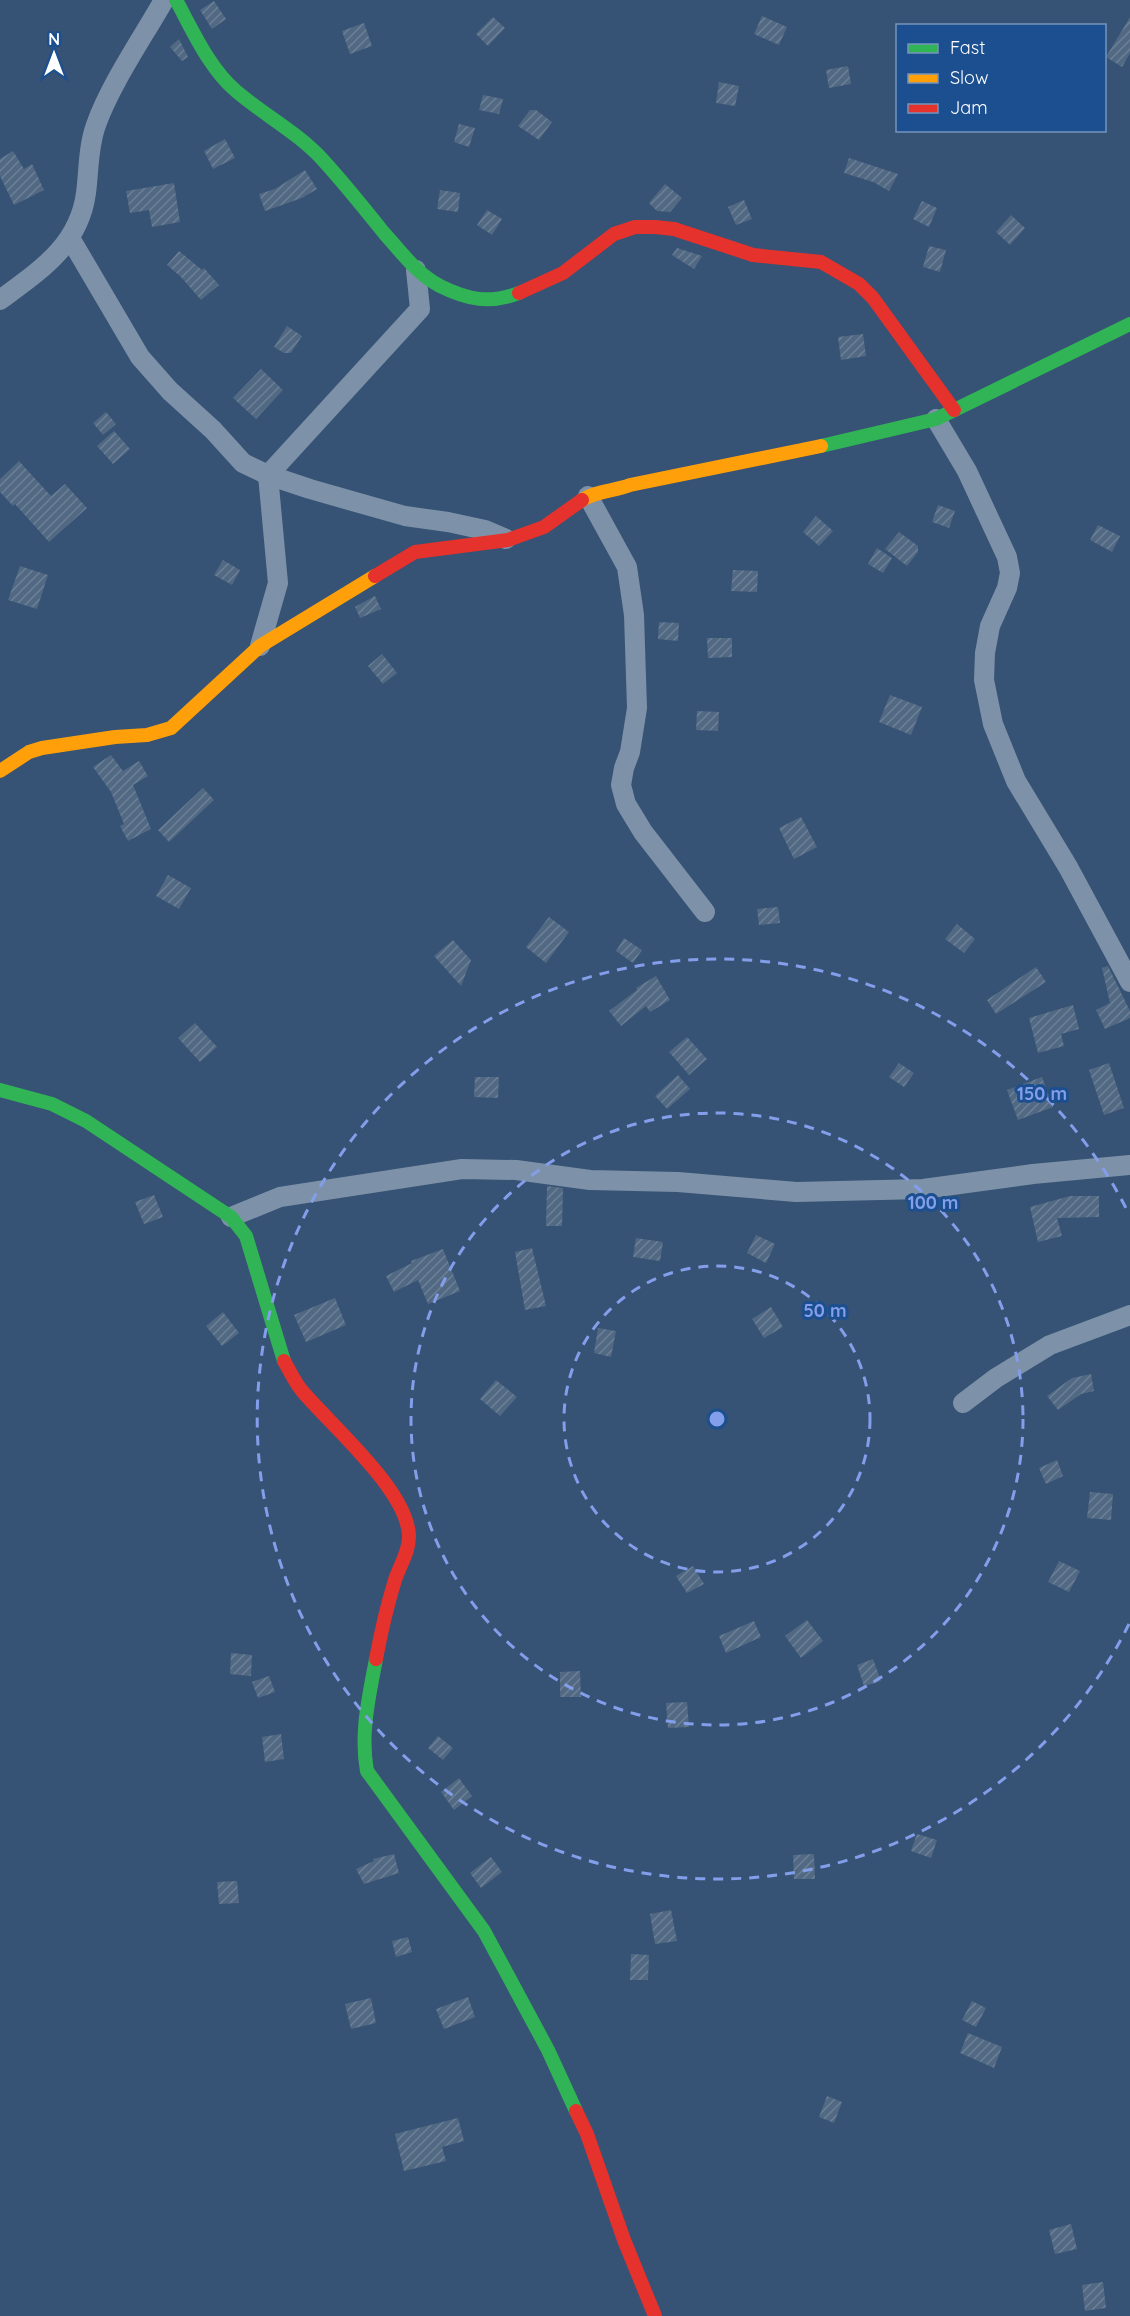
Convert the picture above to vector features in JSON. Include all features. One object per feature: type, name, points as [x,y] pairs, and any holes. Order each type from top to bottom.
[{"type":"street","points":[[0,300],[33,276],[63,249],[78,223],[86,195],[88,159],[96,125],[109,96],[164,0]]},
{"type":"street","points":[[176,0],[202,48],[220,74],[236,91],[287,127],[321,158],[416,270],[441,286],[474,299],[501,300],[563,273],[614,234],[635,228],[674,229],[753,255],[821,262],[859,284],[873,298],[945,414],[967,471],[1007,557],[1010,573],[1007,588],[990,626],[985,653],[984,680],[993,724],[1016,781],[1068,867],[1130,982]]},
{"type":"street","points":[[69,238],[140,357],[170,391],[213,430],[243,463],[268,476],[405,516],[485,530],[508,540]]},
{"type":"street","points":[[260,645],[278,583],[268,476],[420,309],[416,270]]},
{"type":"street","points":[[0,771],[29,752],[42,748],[115,737],[147,735],[171,728],[260,645],[415,552],[508,540],[544,527],[588,496],[630,485],[828,445],[945,414],[1130,324]]},
{"type":"street","points":[[588,496],[627,567],[634,615],[637,708],[630,752],[621,785],[626,804],[643,832],[705,912]]},
{"type":"street","points":[[0,1090],[52,1104],[86,1121],[231,1217],[246,1236],[249,1244],[283,1359],[302,1390],[359,1452],[396,1498],[406,1518],[407,1552],[399,1568],[383,1618],[364,1725],[363,1750],[367,1771],[484,1931],[548,2050],[587,2134],[624,2240],[655,2316]]},
{"type":"street","points":[[231,1217],[280,1197],[462,1168],[516,1170],[590,1180],[678,1182],[796,1192],[924,1189],[1033,1174],[1130,1166]]},
{"type":"street","points":[[963,1403],[996,1378],[1050,1345],[1130,1316]]},
{"type":"building","points":[[214,1],[226,19],[212,29],[200,10]]},
{"type":"building","points":[[762,16],[787,27],[779,45],[754,34]]},
{"type":"building","points":[[493,17],[505,28],[488,46],[476,34]]},
{"type":"building","points":[[1130,17],[1130,53],[1122,67],[1106,57]]},
{"type":"building","points":[[364,23],[372,46],[350,54],[342,31]]},
{"type":"building","points":[[179,39],[188,57],[182,61],[170,47]]},
{"type":"building","points":[[848,66],[851,84],[829,88],[826,70]]},
{"type":"building","points":[[719,82],[739,86],[735,106],[716,103]]},
{"type":"building","points":[[483,95],[503,99],[499,114],[479,110]]},
{"type":"building","points":[[530,110],[536,110],[552,122],[539,140],[518,126]]},
{"type":"building","points":[[459,124],[475,128],[469,147],[454,142]]},
{"type":"building","points":[[225,139],[235,158],[213,169],[204,151]]},
{"type":"building","points":[[13,151],[24,169],[32,164],[44,190],[14,205],[0,176],[0,159]]},
{"type":"building","points":[[849,158],[898,174],[889,191],[873,182],[844,173]]},
{"type":"building","points":[[305,170],[317,189],[302,198],[265,211],[259,194],[275,189]]},
{"type":"building","points":[[174,183],[180,222],[152,227],[149,210],[130,213],[126,191]]},
{"type":"building","points":[[665,184],[682,198],[670,212],[657,211],[649,203]]},
{"type":"building","points":[[440,190],[460,193],[458,212],[437,209]]},
{"type":"building","points":[[744,200],[752,219],[736,225],[728,207]]},
{"type":"building","points":[[922,201],[937,208],[929,227],[913,219]]},
{"type":"building","points":[[487,210],[502,219],[492,235],[477,225]]},
{"type":"building","points":[[1011,215],[1025,228],[1010,245],[996,232]]},
{"type":"building","points":[[929,246],[946,250],[940,272],[923,267]]},
{"type":"building","points":[[677,248],[702,256],[694,269],[672,255]]},
{"type":"building","points":[[179,251],[202,270],[204,268],[219,285],[201,300],[167,265]]},
{"type":"building","points":[[287,326],[302,336],[291,353],[284,353],[274,347]]},
{"type":"building","points":[[863,334],[866,356],[841,360],[838,337]]},
{"type":"building","points":[[261,369],[283,390],[256,419],[233,398]]},
{"type":"building","points":[[106,412],[116,424],[103,435],[93,423]]},
{"type":"building","points":[[114,431],[130,449],[113,464],[97,446]]},
{"type":"building","points":[[19,461],[51,496],[65,484],[87,508],[49,542],[15,504],[13,506],[0,492],[0,479]]},
{"type":"building","points":[[938,505],[955,511],[949,528],[932,522]]},
{"type":"building","points":[[816,516],[833,531],[819,546],[803,532]]},
{"type":"building","points":[[1098,525],[1120,536],[1112,552],[1090,540]]},
{"type":"building","points":[[899,532],[918,546],[918,552],[907,566],[885,549]]},
{"type":"building","points":[[877,548],[892,558],[883,573],[868,564]]},
{"type":"building","points":[[223,560],[240,570],[232,585],[214,575]]},
{"type":"building","points":[[20,566],[48,575],[37,609],[8,600]]},
{"type":"building","points":[[733,570],[758,571],[757,592],[731,591]]},
{"type":"building","points":[[375,596],[381,609],[360,618],[355,607]]},
{"type":"building","points":[[659,622],[679,623],[678,641],[658,639]]},
{"type":"building","points":[[707,638],[732,638],[732,657],[708,658]]},
{"type":"building","points":[[382,654],[397,673],[383,684],[368,666]]},
{"type":"building","points":[[890,695],[922,707],[911,735],[879,722]]},
{"type":"building","points":[[697,711],[719,712],[718,731],[696,730]]},
{"type":"building","points":[[111,755],[123,771],[139,761],[148,776],[133,785],[151,829],[128,841],[120,826],[124,824],[111,792],[93,767]]},
{"type":"building","points":[[203,788],[214,800],[169,842],[158,830]]},
{"type":"building","points":[[801,817],[817,847],[794,859],[779,828]]},
{"type":"building","points":[[168,875],[191,888],[179,909],[156,896]]},
{"type":"building","points":[[778,907],[780,923],[759,925],[757,909]]},
{"type":"building","points":[[549,917],[569,932],[546,963],[526,947]]},
{"type":"building","points":[[957,924],[975,939],[964,953],[945,939]]},
{"type":"building","points":[[624,938],[642,950],[633,963],[616,951]]},
{"type":"building","points":[[453,940],[471,960],[461,986],[434,956]]},
{"type":"building","points":[[1108,966],[1130,1011],[1130,1018],[1105,1029],[1096,1010],[1110,1003],[1102,968]]},
{"type":"building","points":[[1036,967],[1046,982],[996,1014],[987,1000]]},
{"type":"building","points":[[656,976],[670,1000],[650,1012],[646,1006],[621,1026],[609,1011],[637,990],[636,988]]},
{"type":"building","points":[[1073,1005],[1079,1029],[1061,1034],[1064,1046],[1038,1053],[1029,1018]]},
{"type":"building","points":[[195,1023],[217,1047],[200,1062],[178,1038]]},
{"type":"building","points":[[687,1037],[707,1059],[689,1075],[669,1052]]},
{"type":"building","points":[[899,1063],[914,1073],[904,1087],[889,1077]]},
{"type":"building","points":[[1109,1063],[1124,1108],[1104,1115],[1089,1070]]},
{"type":"building","points":[[678,1075],[690,1089],[667,1109],[655,1096]]},
{"type":"building","points":[[475,1077],[499,1077],[498,1098],[474,1097]]},
{"type":"building","points":[[1042,1077],[1053,1107],[1018,1120],[1007,1090]]},
{"type":"building","points":[[547,1186],[563,1188],[562,1226],[546,1226]]},
{"type":"building","points":[[154,1195],[163,1217],[144,1224],[135,1202]]},
{"type":"building","points":[[1070,1196],[1099,1196],[1099,1217],[1057,1218],[1062,1236],[1038,1242],[1030,1207]]},
{"type":"building","points":[[756,1235],[775,1244],[766,1263],[747,1253]]},
{"type":"building","points":[[636,1238],[663,1242],[660,1261],[633,1257]]},
{"type":"building","points":[[532,1248],[546,1306],[525,1310],[515,1252]]},
{"type":"building","points":[[443,1249],[460,1291],[428,1304],[418,1280],[394,1292],[386,1276],[412,1263],[411,1261]]},
{"type":"building","points":[[335,1298],[346,1325],[306,1342],[294,1315]]},
{"type":"building","points":[[771,1307],[783,1327],[764,1338],[752,1319]]},
{"type":"building","points":[[223,1312],[239,1333],[222,1346],[206,1326]]},
{"type":"building","points":[[598,1328],[616,1331],[611,1357],[594,1353]]},
{"type":"building","points":[[1091,1374],[1094,1391],[1081,1394],[1058,1410],[1047,1396],[1072,1378]]},
{"type":"building","points":[[496,1380],[517,1397],[500,1416],[480,1399]]},
{"type":"building","points":[[1057,1460],[1063,1476],[1046,1484],[1039,1468]]},
{"type":"building","points":[[1090,1492],[1113,1494],[1111,1520],[1087,1518]]},
{"type":"building","points":[[1059,1561],[1080,1571],[1069,1592],[1048,1582]]},
{"type":"building","points":[[693,1566],[704,1584],[687,1593],[676,1576]]},
{"type":"building","points":[[807,1620],[823,1641],[801,1658],[785,1636]]},
{"type":"building","points":[[754,1621],[761,1637],[726,1653],[719,1636]]},
{"type":"building","points":[[231,1653],[252,1655],[251,1676],[230,1674]]},
{"type":"building","points":[[873,1659],[881,1681],[864,1686],[857,1665]]},
{"type":"building","points":[[580,1671],[581,1697],[560,1697],[560,1672]]},
{"type":"building","points":[[269,1676],[275,1692],[258,1698],[252,1682]]},
{"type":"building","points":[[687,1702],[689,1727],[668,1728],[666,1703]]},
{"type":"building","points":[[281,1734],[284,1759],[265,1762],[262,1737]]},
{"type":"building","points":[[438,1736],[453,1748],[443,1760],[428,1748]]},
{"type":"building","points":[[459,1778],[472,1796],[454,1810],[441,1792]]},
{"type":"building","points":[[917,1834],[937,1840],[931,1858],[911,1851]]},
{"type":"building","points":[[394,1854],[399,1873],[364,1884],[356,1869],[374,1861],[373,1859]]},
{"type":"building","points":[[814,1854],[815,1879],[794,1879],[793,1855]]},
{"type":"building","points":[[491,1857],[502,1872],[481,1888],[470,1873]]},
{"type":"building","points":[[237,1881],[239,1903],[219,1904],[217,1882]]},
{"type":"building","points":[[671,1910],[677,1941],[655,1944],[650,1914]]},
{"type":"building","points":[[408,1937],[412,1952],[396,1957],[392,1941]]},
{"type":"building","points":[[631,1954],[649,1955],[648,1980],[630,1980]]},
{"type":"building","points":[[468,1997],[475,2017],[444,2029],[436,2009]]},
{"type":"building","points":[[371,1998],[376,2023],[351,2029],[345,2004]]},
{"type":"building","points":[[972,2001],[986,2008],[976,2027],[962,2020]]},
{"type":"building","points":[[968,2033],[1002,2047],[994,2068],[960,2053]]},
{"type":"building","points":[[827,2096],[842,2102],[834,2123],[819,2117]]},
{"type":"building","points":[[458,2118],[464,2141],[442,2147],[446,2161],[404,2171],[395,2134]]},
{"type":"building","points":[[1071,2224],[1077,2249],[1055,2254],[1049,2230]]},
{"type":"building","points":[[1103,2282],[1106,2308],[1085,2311],[1082,2285]]},
{"type":"traffic: fast","points":[[176,0],[202,48],[226,82],[312,149],[416,269],[431,281],[460,295],[479,299],[498,299],[519,293]]},
{"type":"traffic: fast","points":[[821,446],[936,419],[1130,324]]},
{"type":"traffic: fast","points":[[0,1090],[52,1104],[86,1121],[231,1217],[246,1236],[284,1361]]},
{"type":"traffic: fast","points":[[376,1659],[365,1729],[367,1771],[484,1931],[548,2050],[576,2111]]},
{"type":"traffic: slow","points":[[582,500],[630,485],[821,446]]},
{"type":"traffic: slow","points":[[0,771],[29,752],[42,748],[115,737],[147,735],[171,728],[260,646],[375,576]]},
{"type":"traffic: jam","points":[[519,293],[563,273],[614,234],[635,227],[674,229],[753,255],[821,262],[859,284],[873,298],[954,410]]},
{"type":"traffic: jam","points":[[375,576],[415,552],[508,540],[544,527],[582,500]]},
{"type":"traffic: jam","points":[[284,1361],[303,1392],[383,1480],[397,1500],[406,1519],[408,1548],[392,1590],[376,1659]]},
{"type":"traffic: jam","points":[[576,2111],[587,2134],[624,2240],[655,2316]]}]
